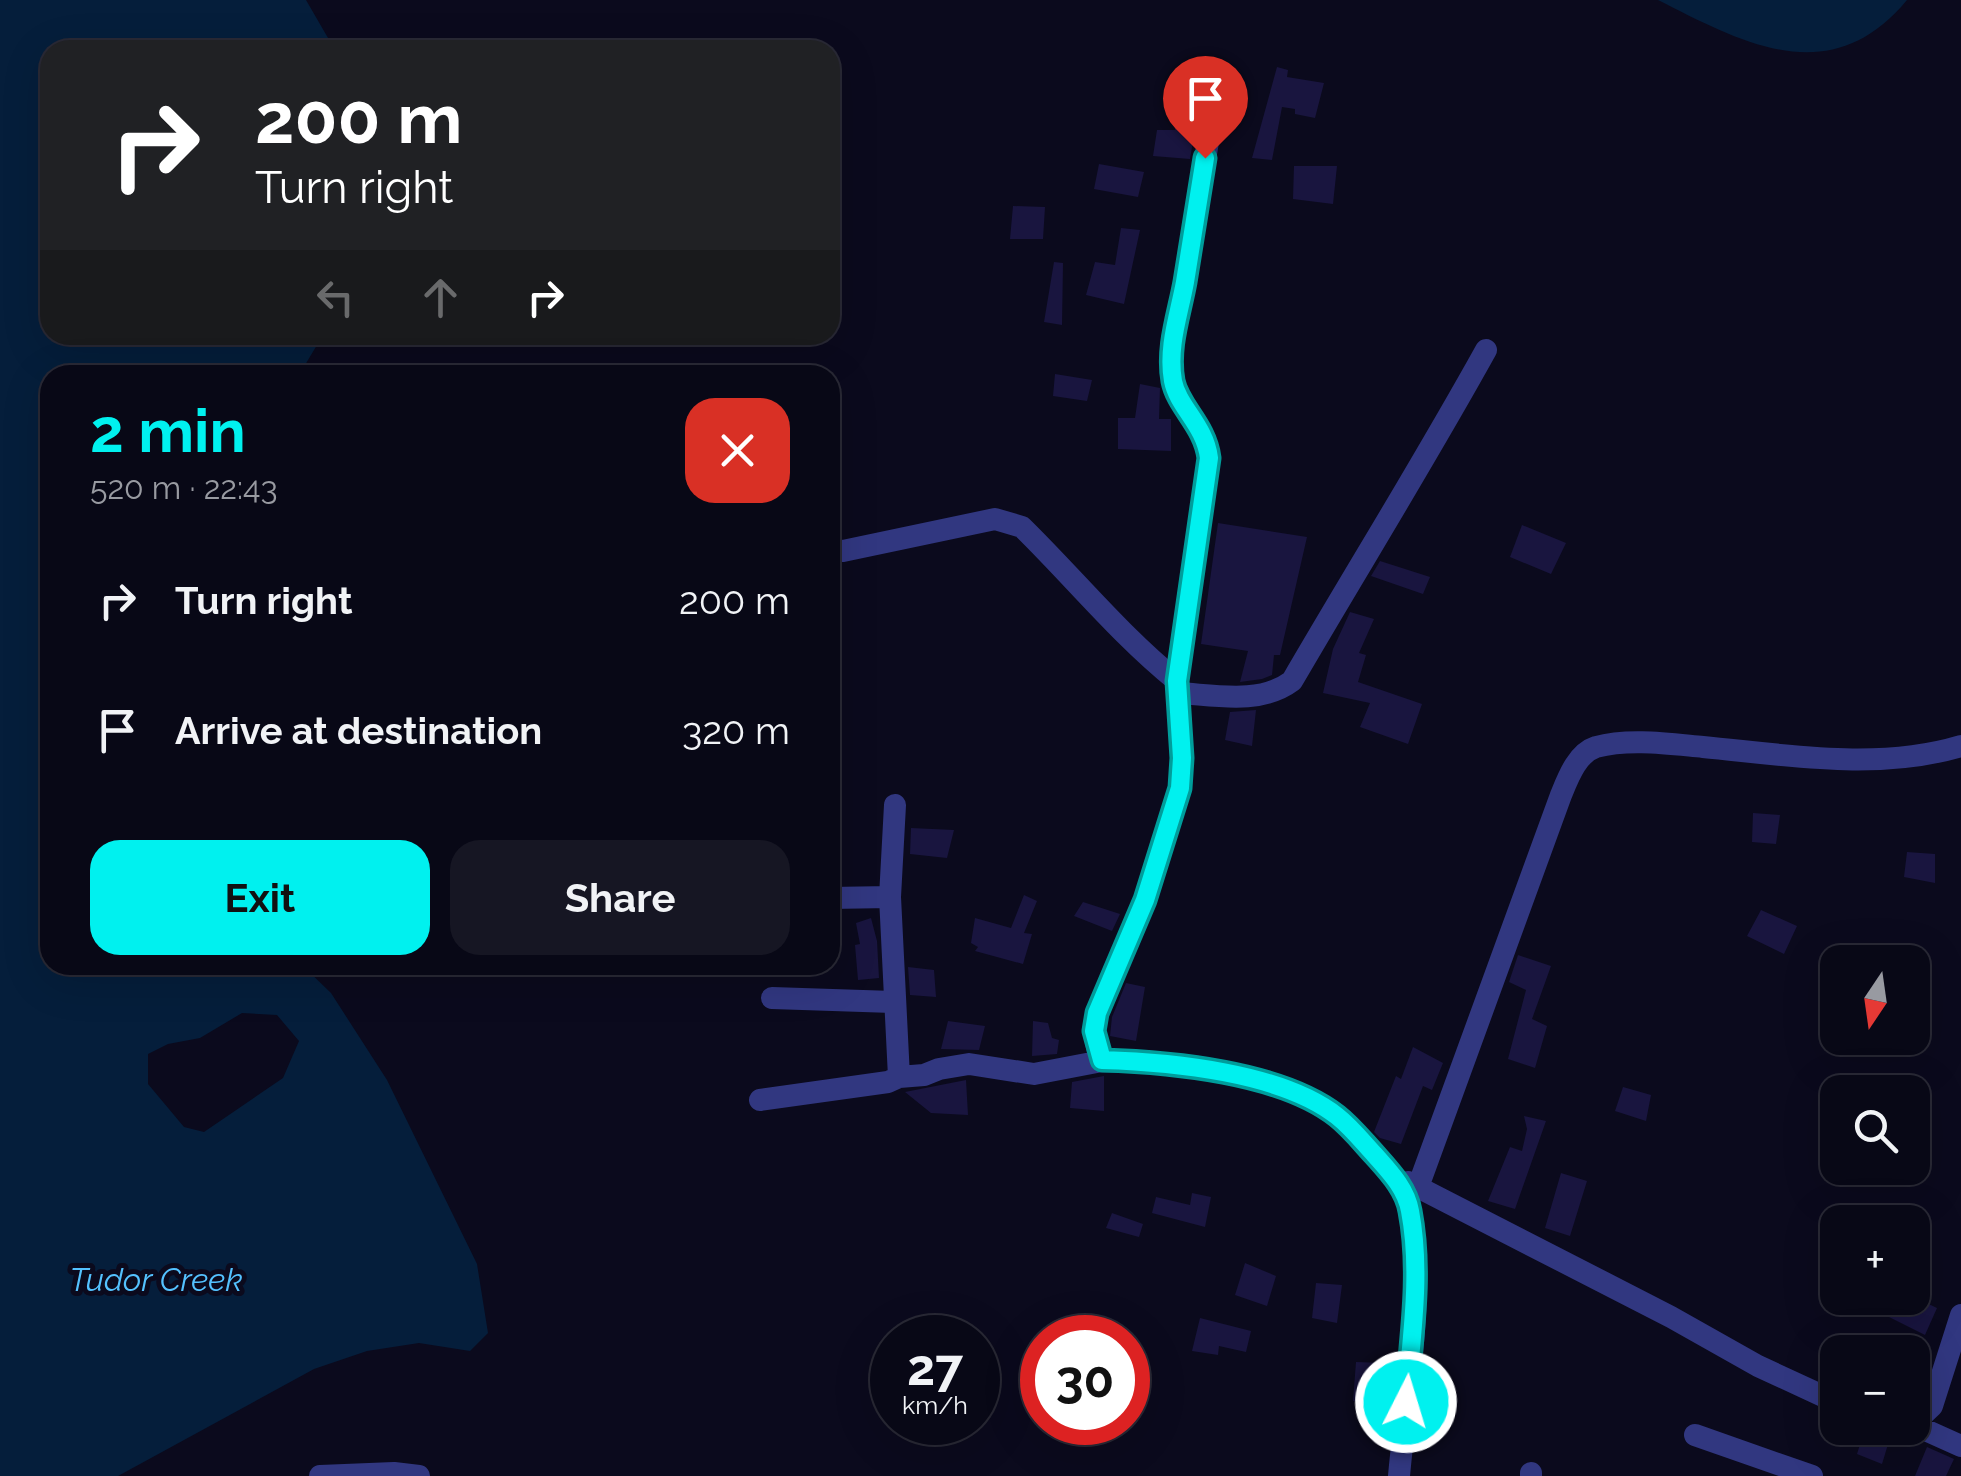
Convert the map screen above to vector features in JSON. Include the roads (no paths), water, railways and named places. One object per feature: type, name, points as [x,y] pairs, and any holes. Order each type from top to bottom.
[{"type":"street","points":[[1102,1060],[1094,1031],[1097,1013],[1145,900],[1180,788],[1178,687],[1209,458],[1198,424],[1174,388],[1171,366],[1173,332],[1210,130]]},
{"type":"street","points":[[840,551],[995,520],[1011,521],[1022,527],[1088,599],[1178,687],[1254,696],[1278,691],[1292,682],[1383,526],[1420,471],[1486,350]]},
{"type":"street","points":[[1418,1187],[1561,795],[1586,752],[1618,744],[1669,744],[1819,758],[1874,759],[1931,755],[1961,746]]},
{"type":"street","points":[[895,804],[890,898],[900,1078]]},
{"type":"street","points":[[840,898],[890,898]]},
{"type":"street","points":[[772,998],[894,1002]]},
{"type":"street","points":[[760,1100],[888,1082],[968,1064],[1034,1074],[1102,1060],[1188,1064],[1268,1084],[1337,1116],[1392,1173],[1410,1208],[1416,1290],[1399,1476]]},
{"type":"street","points":[[1392,1173],[1820,1395]]},
{"type":"street","points":[[1930,1408],[1961,1315]]},
{"type":"street","points":[[1930,1432],[1961,1446]]},
{"type":"street","points":[[1695,1435],[1812,1476]]},
{"type":"street","points":[[320,1476],[419,1476]]},
{"type":"water","name":"Tudor Creek","points":[[0,0],[306,0],[329,40],[40,40],[40,345],[317,345],[305,365],[40,365],[40,975],[312,975],[331,993],[387,1080],[477,1264],[488,1333],[470,1351],[419,1343],[367,1351],[314,1369],[118,1476],[0,1476]],"holes":[[[242,1013],[277,1015],[299,1041],[283,1078],[204,1132],[184,1127],[148,1084],[148,1054],[168,1044],[200,1038]]]},
{"type":"water","points":[[1658,0],[1907,0],[1878,28],[1848,45],[1817,52],[1786,51],[1754,43]]}]
